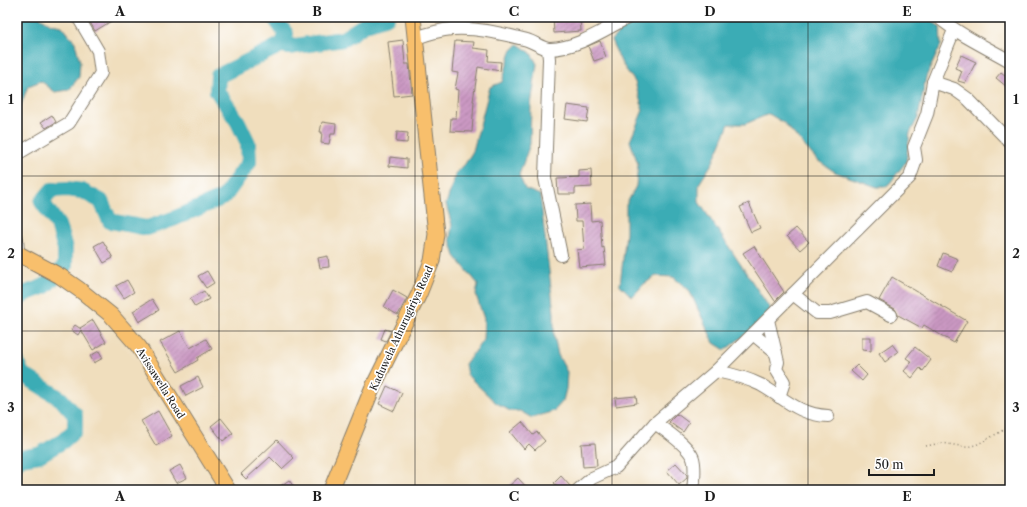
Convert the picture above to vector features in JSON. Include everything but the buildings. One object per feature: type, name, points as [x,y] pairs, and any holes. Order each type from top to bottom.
[{"type":"main road","name":"Kaduwela Athurugiriya Road","points":[[332,490],[372,389],[419,294],[432,261],[436,234],[413,17]]},
{"type":"main road","name":"Avissawella Road","points":[[17,248],[80,290],[111,315],[139,347],[228,490]]},
{"type":"street","points":[[17,154],[69,123],[101,73],[98,51],[78,17]]},
{"type":"street","points":[[416,36],[451,29],[490,31],[532,41],[548,49],[569,46],[629,17]]},
{"type":"street","points":[[938,17],[954,30],[1010,61]]},
{"type":"street","points":[[578,490],[592,478],[616,467],[654,423],[716,371],[910,177],[916,160],[914,147],[927,114],[933,82],[954,30]]},
{"type":"street","points":[[548,49],[549,59],[545,178],[561,255]]},
{"type":"street","points":[[933,82],[954,89],[968,99],[1010,142]]},
{"type":"street","points":[[793,294],[817,312],[830,313],[867,302],[891,315]]},
{"type":"street","points":[[768,320],[778,362],[776,369],[784,382],[779,397]]},
{"type":"street","points":[[753,334],[776,353]]},
{"type":"street","points":[[716,371],[733,374],[760,385],[800,410],[816,416],[828,416]]},
{"type":"street","points":[[654,423],[677,438],[693,456],[694,478],[692,490]]},
{"type":"path","points":[[926,446],[942,443],[966,448],[976,445],[1010,426]]},
{"type":"path","points":[[1002,431],[1007,431],[1010,434]]},
{"type":"water","points":[[17,17],[40,17],[51,24],[62,26],[75,42],[80,62],[79,77],[69,90],[55,92],[41,81],[28,86],[21,105],[17,107]]},
{"type":"water","points":[[647,17],[927,17],[940,27],[941,45],[926,77],[918,118],[910,133],[906,162],[890,183],[885,187],[877,187],[835,172],[817,160],[784,123],[769,114],[745,124],[729,124],[713,162],[699,184],[699,202],[771,310],[750,331],[725,350],[714,343],[689,290],[673,277],[656,276],[644,284],[632,297],[620,285],[626,233],[626,205],[636,186],[638,164],[630,141],[643,110],[635,82],[622,64],[611,40],[622,29]]},
{"type":"water","points":[[518,44],[531,53],[537,64],[531,105],[530,144],[519,175],[525,189],[540,195],[554,313],[554,335],[558,355],[567,372],[566,389],[563,401],[554,411],[532,418],[520,411],[510,411],[495,402],[467,375],[465,364],[483,340],[484,319],[476,295],[478,284],[455,256],[450,239],[452,225],[446,204],[456,173],[465,164],[473,151],[490,87],[502,82],[511,51]]},
{"type":"waterway","points":[[17,301],[24,294],[45,286],[65,266],[65,249],[58,225],[42,202],[52,190],[67,189],[82,191],[101,201],[110,221],[147,228],[173,219],[224,197],[249,162],[248,143],[238,122],[217,91],[218,76],[283,44],[286,34],[274,17]]},
{"type":"waterway","points":[[283,44],[289,47],[343,39],[366,24],[387,17]]},
{"type":"waterway","points":[[17,362],[22,374],[61,399],[75,415],[75,430],[63,441],[39,455],[20,458],[17,462]]}]
